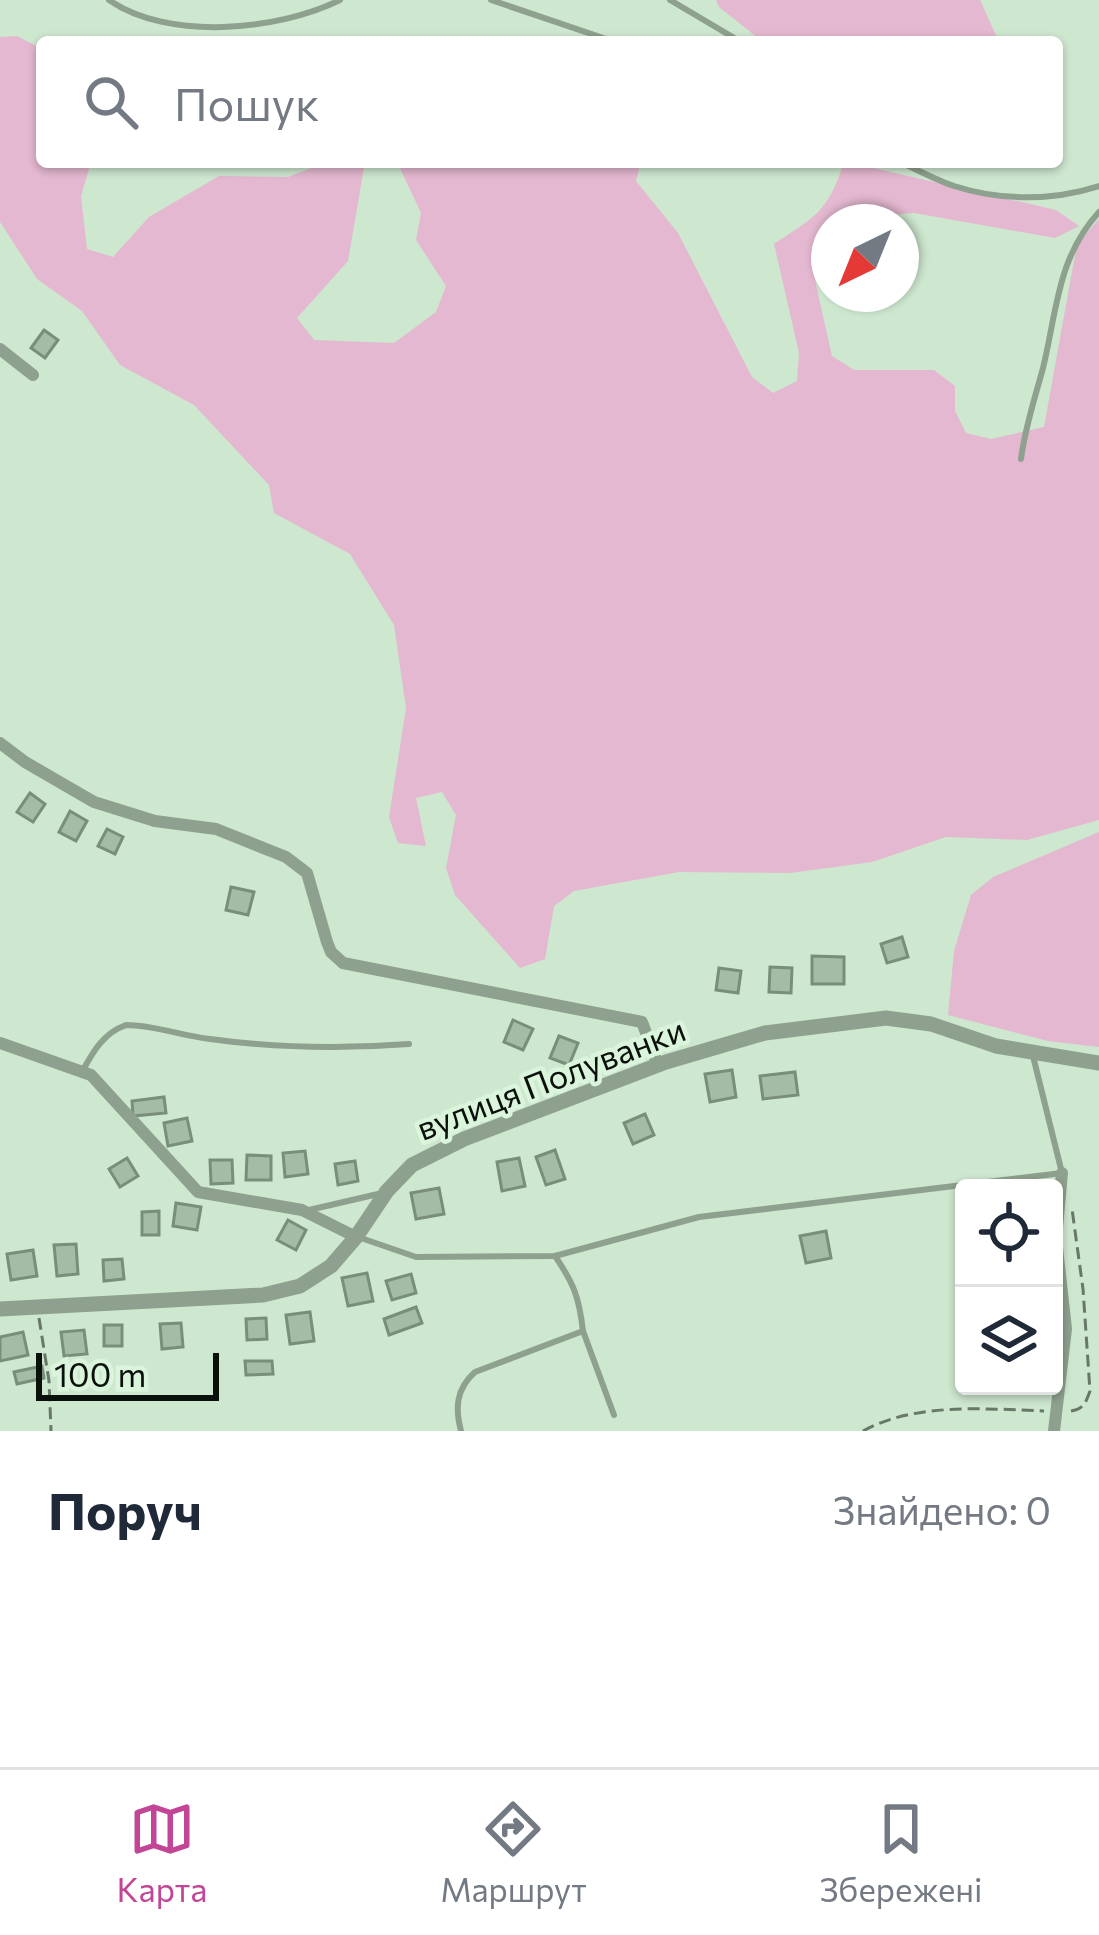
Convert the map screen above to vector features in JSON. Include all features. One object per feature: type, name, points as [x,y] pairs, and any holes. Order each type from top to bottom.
[{"type":"street","points":[[0,349],[33,375]]},
{"type":"street","points":[[0,743],[94,802],[155,821],[216,829],[286,857],[307,873],[327,942],[343,963],[642,1022],[658,1065]]},
{"type":"street","name":"вулиця Полуванки","points":[[0,1309],[263,1295],[300,1286],[332,1266],[412,1165],[464,1139],[658,1065],[765,1033],[886,1018],[931,1024],[996,1046],[1099,1064]]},
{"type":"street","points":[[0,1043],[91,1075],[198,1192],[302,1210],[356,1237]]},
{"type":"street","points":[[1054,1431],[1066,1329],[1055,1239],[1062,1173]]},
{"type":"lane","points":[[109,0],[167,25],[212,26],[267,23],[340,0]]},
{"type":"lane","points":[[491,0],[597,36]]},
{"type":"lane","points":[[670,0],[731,36]]},
{"type":"lane","points":[[914,168],[954,186],[1003,196],[1049,198],[1099,186]]},
{"type":"lane","points":[[1021,459],[1062,274],[1082,231],[1099,212]]},
{"type":"lane","points":[[83,1070],[96,1046],[126,1024],[269,1045],[409,1044]]},
{"type":"lane","points":[[356,1237],[416,1257],[555,1256],[699,1217],[1062,1173],[1032,1052]]},
{"type":"lane","points":[[302,1210],[387,1191]]},
{"type":"lane","points":[[555,1256],[573,1282],[583,1330],[614,1415]]},
{"type":"lane","points":[[461,1431],[456,1412],[460,1391],[475,1372],[583,1330]]},
{"type":"path","points":[[863,1431],[876,1424],[962,1407],[1059,1412],[1086,1403],[1090,1391],[1083,1289],[1071,1197]]},
{"type":"path","points":[[37,1305],[51,1431]]},
{"type":"shaded area","points":[[716,0],[980,0],[996,36],[755,36]]},
{"type":"shaded area","points":[[17,36],[36,46],[36,168],[89,168],[81,196],[87,249],[113,257],[149,217],[219,176],[288,177],[311,168],[364,168],[348,261],[297,318],[314,340],[394,343],[436,312],[446,286],[416,240],[421,213],[400,168],[639,168],[636,181],[678,233],[752,377],[773,393],[797,381],[799,353],[774,244],[811,217],[811,312],[822,312],[832,356],[854,370],[934,370],[955,386],[955,411],[966,433],[991,439],[1044,427],[1077,244],[1099,219],[1099,820],[1027,840],[946,837],[872,862],[790,873],[679,872],[574,891],[554,906],[545,959],[520,968],[455,895],[446,868],[456,815],[442,792],[416,798],[426,846],[398,843],[389,817],[406,708],[394,625],[350,554],[274,513],[269,485],[194,405],[120,365],[82,311],[37,279],[0,222],[0,37]]},
{"type":"shaded area","points":[[842,168],[873,168],[1056,210],[1079,226],[1055,238],[919,214],[919,204],[824,204]]},
{"type":"shaded area","points":[[1099,832],[1099,1047],[1048,1041],[948,1015],[954,951],[971,895],[993,877]]},
{"type":"building","points":[[44,330],[58,340],[45,358],[31,348]]},
{"type":"building","points":[[30,793],[45,804],[33,822],[17,812]]},
{"type":"building","points":[[70,811],[87,821],[76,841],[59,832]]},
{"type":"building","points":[[107,829],[123,837],[115,854],[98,846]]},
{"type":"building","points":[[231,887],[254,892],[248,915],[226,910]]},
{"type":"building","points":[[902,937],[908,957],[887,963],[881,944]]},
{"type":"building","points":[[812,956],[844,957],[844,984],[812,984]]},
{"type":"building","points":[[770,967],[792,968],[791,993],[769,992]]},
{"type":"building","points":[[719,968],[741,971],[738,993],[716,990]]},
{"type":"building","points":[[513,1020],[533,1029],[523,1050],[504,1042]]},
{"type":"building","points":[[559,1036],[578,1043],[569,1065],[550,1058]]},
{"type":"building","points":[[732,1070],[736,1097],[710,1102],[705,1074]]},
{"type":"building","points":[[795,1072],[798,1095],[763,1099],[760,1076]]},
{"type":"building","points":[[164,1097],[166,1113],[133,1116],[132,1101]]},
{"type":"building","points":[[645,1114],[654,1135],[633,1144],[624,1123]]},
{"type":"building","points":[[187,1118],[192,1141],[168,1146],[164,1123]]},
{"type":"building","points":[[555,1150],[565,1179],[546,1185],[536,1157]]},
{"type":"building","points":[[305,1151],[308,1174],[285,1177],[283,1153]]},
{"type":"building","points":[[247,1155],[271,1156],[271,1180],[246,1180]]},
{"type":"building","points":[[127,1158],[138,1176],[120,1187],[109,1169]]},
{"type":"building","points":[[519,1158],[525,1186],[502,1191],[497,1162]]},
{"type":"building","points":[[210,1160],[232,1160],[233,1183],[211,1184]]},
{"type":"building","points":[[355,1161],[358,1181],[338,1185],[335,1164]]},
{"type":"building","points":[[439,1188],[444,1214],[416,1219],[411,1193]]},
{"type":"building","points":[[176,1203],[201,1207],[197,1230],[173,1226]]},
{"type":"building","points":[[159,1211],[159,1235],[142,1235],[142,1212]]},
{"type":"building","points":[[288,1220],[306,1230],[296,1250],[277,1240]]},
{"type":"building","points":[[826,1231],[831,1258],[806,1263],[800,1236]]},
{"type":"building","points":[[76,1244],[78,1274],[57,1276],[54,1245]]},
{"type":"building","points":[[33,1250],[37,1276],[11,1280],[7,1254]]},
{"type":"building","points":[[122,1259],[124,1279],[104,1281],[103,1260]]},
{"type":"building","points":[[367,1273],[373,1301],[348,1306],[342,1278]]},
{"type":"building","points":[[411,1274],[416,1293],[392,1300],[386,1281]]},
{"type":"building","points":[[416,1307],[422,1323],[389,1335],[384,1319]]},
{"type":"building","points":[[310,1312],[314,1341],[290,1344],[286,1315]]},
{"type":"building","points":[[266,1318],[267,1339],[247,1340],[246,1319]]},
{"type":"building","points":[[181,1323],[183,1347],[162,1349],[160,1324]]},
{"type":"building","points":[[104,1325],[122,1325],[122,1346],[104,1346]]},
{"type":"building","points":[[84,1330],[87,1354],[64,1356],[61,1332]]},
{"type":"building","points":[[23,1332],[28,1355],[0,1361],[0,1337]]},
{"type":"building","points":[[245,1361],[272,1361],[273,1374],[246,1375]]},
{"type":"building","points":[[42,1366],[44,1378],[17,1384],[14,1372]]}]
